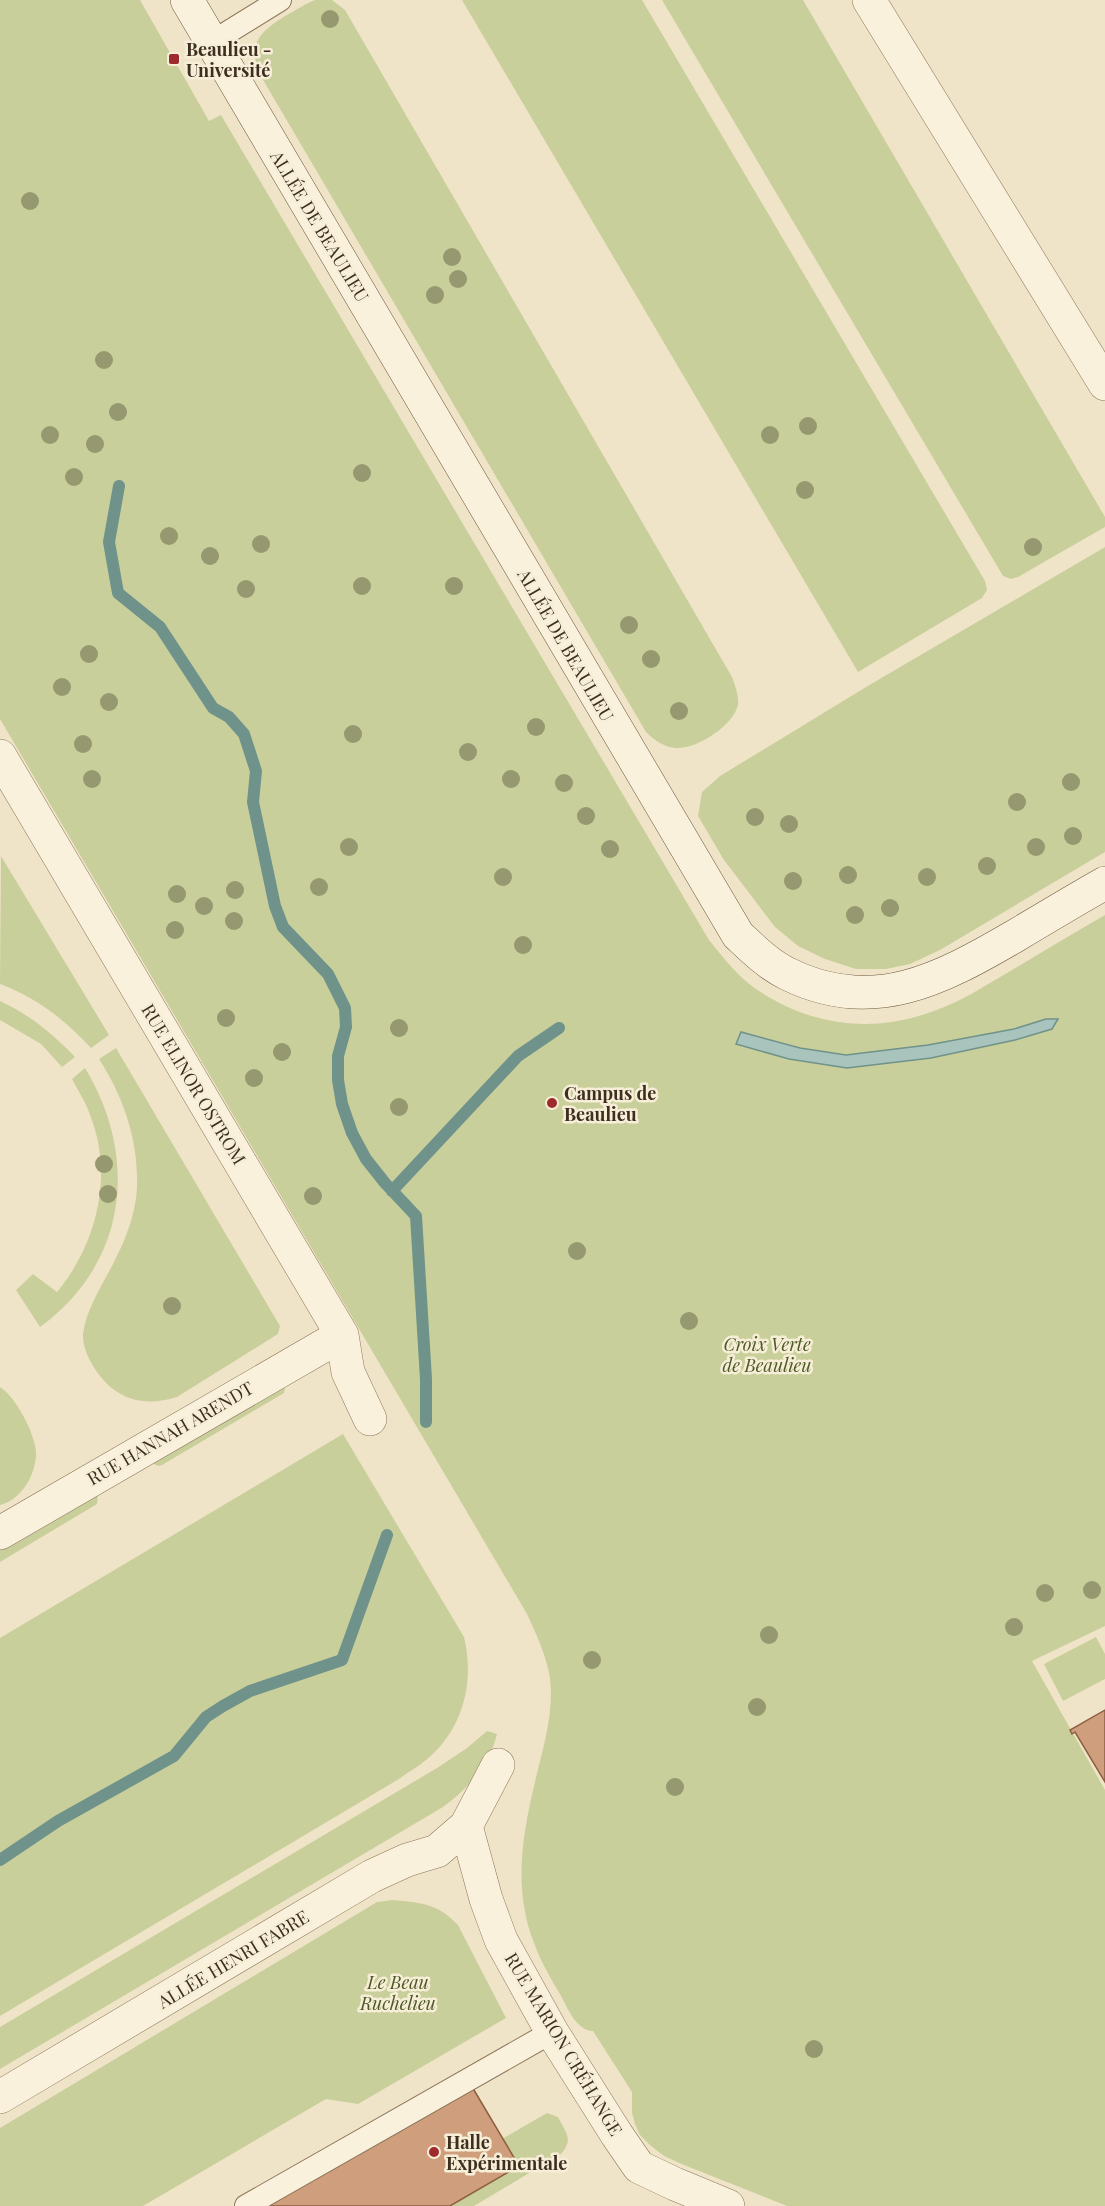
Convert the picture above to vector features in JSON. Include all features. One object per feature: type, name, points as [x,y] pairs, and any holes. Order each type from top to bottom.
[{"type":"street","name":"ALLÉE DE BEAULIEU","points":[[187,0],[738,935],[760,956],[787,974],[813,984],[842,992],[898,989],[941,976],[972,961],[1105,883]]},
{"type":"street","points":[[869,0],[1105,384]]},
{"type":"street","name":"RUE ELINOR OSTROM","points":[[0,756],[342,1335],[348,1372],[370,1419]]},
{"type":"street","name":"RUE HANNAH ARENDT","points":[[0,1533],[342,1335]]},
{"type":"street","points":[[466,1826],[498,1765]]},
{"type":"street","name":"RUE MARION CRÉHANGE","points":[[466,1826],[486,1899],[501,1940],[552,2032],[639,2167],[728,2206]]},
{"type":"street","name":"ALLÉE HENRI FABRE","points":[[0,2097],[372,1876],[407,1860],[437,1851],[466,1826]]},
{"type":"lane","points":[[212,42],[280,0]]},
{"type":"lane","points":[[246,2206],[552,2032]]},
{"type":"green space","name":"Croix Verte de Beaulieu","points":[[0,0],[140,0],[209,121],[221,115],[709,940],[749,984],[777,1002],[798,1011],[842,1023],[865,1024],[911,1018],[962,999],[1105,915],[1105,1626],[1032,1661],[1105,1790],[1105,2206],[787,2206],[684,2165],[664,2156],[640,2135],[632,2113],[632,2092],[593,2031],[582,2027],[574,2018],[543,1964],[527,1923],[523,1903],[522,1862],[526,1822],[546,1737],[551,1692],[549,1672],[543,1652],[527,1614],[0,719]]},
{"type":"green space","points":[[315,0],[332,0],[345,10],[732,677],[738,698],[735,713],[721,728],[703,741],[684,748],[675,748],[659,743],[646,732],[259,73],[255,54],[258,39],[269,27],[285,16]]},
{"type":"green space","points":[[462,0],[642,0],[985,581],[987,590],[982,598],[858,672]]},
{"type":"green space","points":[[662,0],[803,0],[1105,517],[1105,527],[1018,577],[1011,579],[1003,576]]},
{"type":"green space","points":[[1105,547],[1105,852],[940,950],[910,964],[886,969],[856,969],[825,959],[798,946],[775,927],[724,860],[698,816],[702,792],[720,776],[866,687]]},
{"type":"green space","points":[[1,856],[109,1035],[91,1048],[49,1010],[0,984]]},
{"type":"green space","points":[[0,1001],[40,1025],[75,1057],[62,1067],[41,1044],[0,1020]]},
{"type":"green space","points":[[116,1048],[280,1326],[278,1334],[177,1397],[152,1402],[128,1398],[113,1389],[92,1364],[83,1341],[88,1315],[123,1244],[137,1194],[137,1167],[132,1134],[122,1103],[99,1059]]},
{"type":"green space","points":[[85,1068],[102,1102],[113,1137],[118,1172],[116,1207],[107,1240],[92,1272],[69,1301],[40,1327],[16,1290],[33,1274],[57,1292],[82,1253],[98,1208],[101,1161],[97,1138],[88,1110],[72,1079]]},
{"type":"green space","points":[[0,1387],[12,1399],[32,1434],[36,1459],[31,1476],[21,1492],[15,1498],[0,1505]]},
{"type":"green space","points":[[285,1387],[284,1393],[162,1465],[154,1464],[153,1459]]},
{"type":"green space","points":[[343,1434],[464,1637],[468,1671],[467,1688],[457,1720],[449,1734],[426,1760],[399,1779],[0,2016],[0,1638]]},
{"type":"green space","points":[[95,1494],[98,1496],[97,1504],[0,1562],[0,1548]]},
{"type":"green space","points":[[1096,1637],[1105,1654],[1105,1679],[1063,1701],[1044,1664]]},
{"type":"green space","points":[[487,1731],[497,1734],[489,1756],[469,1784],[443,1807],[0,2069],[0,2027],[437,1768]]},
{"type":"green space","name":"Le Beau Ruchelieu","points":[[393,1900],[436,1908],[458,1925],[506,2018],[358,2104],[326,2099],[143,2206],[0,2206],[0,2128],[377,1902]]},
{"type":"green space","points":[[547,2113],[558,2117],[566,2132],[568,2140],[561,2154],[474,2206],[450,2206],[518,2166],[502,2139]]},
{"type":"water","points":[[1046,1019],[1058,1019],[1052,1029],[1015,1040],[931,1058],[847,1068],[789,1059],[736,1044],[741,1032],[800,1048],[846,1055],[928,1045],[1014,1029]]},
{"type":"building","points":[[1105,1710],[1105,1782],[1075,1732],[1072,1734],[1070,1730]]},
{"type":"building","name":"Halle Expérimentale","points":[[471,2085],[519,2166],[450,2206],[266,2206]]},
{"type":"waterway","points":[[119,486],[109,542],[118,593],[160,627],[213,708],[229,717],[244,734],[256,771],[253,802],[275,906],[283,927],[328,974],[345,1008],[346,1027],[338,1056],[338,1080],[342,1104],[352,1133],[366,1159],[416,1216],[426,1379],[426,1422]]},
{"type":"waterway","points":[[392,1191],[518,1056],[559,1028]]},
{"type":"waterway","points":[[0,1860],[58,1821],[174,1756],[206,1717],[223,1706],[250,1691],[342,1660],[387,1535]]},
{"type":"place","name":"Beaulieu - Université","points":[[174,59]]},
{"type":"place","name":"Campus de Beaulieu","points":[[552,1103]]},
{"type":"place","name":"Halle Expérimentale","points":[[434,2152]]}]
